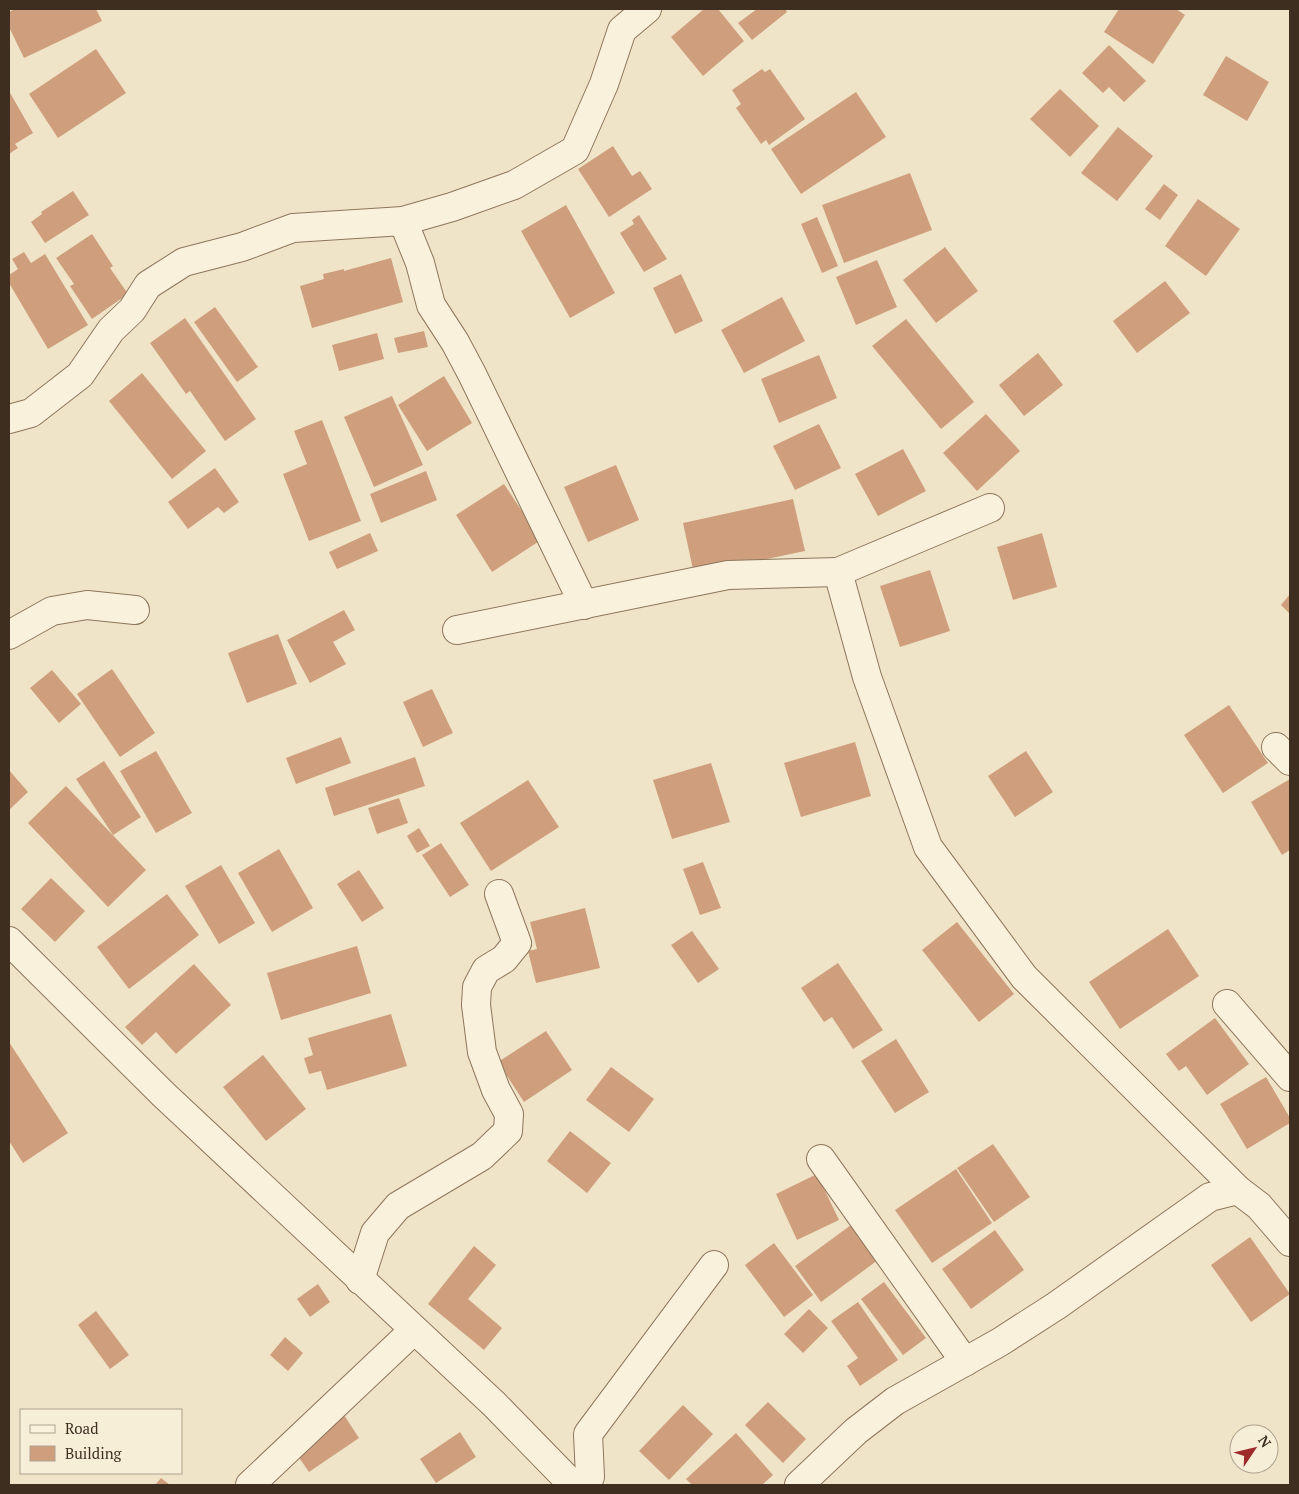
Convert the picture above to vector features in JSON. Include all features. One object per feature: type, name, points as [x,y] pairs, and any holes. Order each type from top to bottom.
[{"type":"street","points":[[9,420],[30,413],[80,376],[111,330],[132,310],[148,285],[184,262],[242,247],[293,228],[403,221],[452,207],[514,185],[575,150],[604,84],[622,30],[647,9]]},
{"type":"street","points":[[403,221],[420,263],[431,305],[472,374],[584,605]]},
{"type":"street","points":[[457,630],[728,576],[838,572],[990,508]]},
{"type":"street","points":[[838,572],[867,677],[928,847],[1024,976],[1238,1190],[1259,1206],[1290,1242]]},
{"type":"street","points":[[10,627],[52,611],[87,605],[135,610]]},
{"type":"street","points":[[360,1280],[376,1233],[398,1206],[482,1156],[508,1131],[509,1114],[496,1090],[482,1052],[476,1005],[477,987],[486,970],[504,959],[517,943],[499,894]]},
{"type":"street","points":[[9,941],[163,1094],[494,1404],[573,1485]]},
{"type":"street","points":[[1227,1004],[1290,1077]]},
{"type":"street","points":[[821,1159],[965,1362]]},
{"type":"street","points":[[799,1485],[856,1431],[895,1401],[1000,1342],[1056,1306],[1210,1197],[1238,1190]]},
{"type":"street","points":[[586,1485],[590,1476],[588,1434],[714,1265]]},
{"type":"street","points":[[250,1485],[414,1330]]},
{"type":"building","points":[[15,9],[96,9],[102,21],[24,58],[9,27],[9,12]]},
{"type":"building","points":[[704,9],[718,9],[744,41],[703,76],[671,37]]},
{"type":"building","points":[[757,9],[785,9],[787,12],[752,40],[738,23]]},
{"type":"building","points":[[1119,9],[1176,9],[1185,15],[1153,64],[1104,32]]},
{"type":"building","points":[[1109,45],[1146,81],[1124,102],[1109,87],[1103,93],[1082,73]]},
{"type":"building","points":[[96,49],[126,93],[58,138],[29,94]]},
{"type":"building","points":[[1226,56],[1269,82],[1247,121],[1203,95]]},
{"type":"building","points":[[762,69],[765,72],[770,69],[805,119],[769,145],[766,140],[761,144],[736,108],[741,104],[732,90]]},
{"type":"building","points":[[1060,89],[1099,126],[1070,157],[1030,119]]},
{"type":"building","points":[[9,91],[33,133],[15,144],[18,148],[9,154]]},
{"type":"building","points":[[856,92],[886,137],[801,194],[771,149]]},
{"type":"building","points":[[1118,127],[1153,156],[1117,201],[1081,173]]},
{"type":"building","points":[[613,146],[632,176],[640,171],[652,189],[609,217],[578,169]]},
{"type":"building","points":[[910,173],[932,230],[844,263],[822,205]]},
{"type":"building","points":[[1164,184],[1178,195],[1160,220],[1145,209]]},
{"type":"building","points":[[73,191],[89,215],[45,243],[31,222],[42,214],[41,212]]},
{"type":"building","points":[[1198,199],[1240,229],[1206,276],[1165,246]]},
{"type":"building","points":[[566,205],[615,293],[570,318],[521,231]]},
{"type":"building","points":[[639,215],[667,259],[644,272],[620,233],[634,224],[632,220]]},
{"type":"building","points":[[817,217],[838,266],[822,273],[801,224]]},
{"type":"building","points":[[92,234],[113,266],[110,268],[128,294],[92,319],[70,286],[74,284],[56,258]]},
{"type":"building","points":[[945,247],[978,291],[936,323],[903,280]]},
{"type":"building","points":[[24,252],[31,263],[45,254],[88,325],[48,349],[9,283],[9,275],[18,269],[12,259]]},
{"type":"building","points":[[391,258],[403,302],[312,328],[300,286],[324,279],[323,274],[344,269],[344,271]]},
{"type":"building","points":[[877,260],[897,307],[856,325],[836,277]]},
{"type":"building","points":[[681,274],[703,321],[675,334],[653,288]]},
{"type":"building","points":[[1165,281],[1190,313],[1137,353],[1113,321]]},
{"type":"building","points":[[782,297],[805,341],[744,373],[721,330]]},
{"type":"building","points":[[215,307],[258,367],[237,382],[194,322]]},
{"type":"building","points":[[185,318],[256,419],[225,441],[190,391],[186,394],[150,343]]},
{"type":"building","points":[[906,319],[974,402],[941,429],[872,346]]},
{"type":"building","points":[[424,331],[428,347],[398,353],[394,338]]},
{"type":"building","points":[[377,333],[384,359],[339,371],[332,345]]},
{"type":"building","points":[[1038,353],[1063,385],[1024,416],[999,385]]},
{"type":"building","points":[[819,355],[837,398],[779,423],[761,379]]},
{"type":"building","points":[[142,373],[206,451],[172,479],[109,401]]},
{"type":"building","points":[[444,376],[472,423],[427,451],[398,405]]},
{"type":"building","points":[[392,396],[423,465],[374,487],[344,417]]},
{"type":"building","points":[[986,414],[1020,451],[977,491],[943,453]]},
{"type":"building","points":[[322,420],[361,521],[309,541],[283,474],[307,464],[294,431]]},
{"type":"building","points":[[819,424],[841,468],[795,490],[773,446]]},
{"type":"building","points":[[903,449],[926,491],[878,516],[855,474]]},
{"type":"building","points":[[616,465],[639,520],[588,542],[564,487]]},
{"type":"building","points":[[215,468],[239,502],[224,513],[218,507],[188,529],[168,502]]},
{"type":"building","points":[[426,471],[437,500],[381,523],[370,494]]},
{"type":"building","points":[[504,484],[541,540],[492,572],[456,515]]},
{"type":"building","points":[[793,499],[805,551],[694,574],[683,523]]},
{"type":"building","points":[[370,533],[378,551],[337,569],[329,552]]},
{"type":"building","points":[[1042,533],[1057,587],[1013,600],[997,547]]},
{"type":"building","points":[[930,570],[950,631],[900,647],[880,586]]},
{"type":"building","points":[[1290,594],[1290,614],[1281,605]]},
{"type":"building","points":[[344,610],[355,630],[333,642],[346,664],[310,683],[287,640]]},
{"type":"building","points":[[278,634],[297,684],[247,703],[228,653]]},
{"type":"building","points":[[112,669],[155,733],[120,757],[77,694]]},
{"type":"building","points":[[52,670],[81,704],[59,723],[30,688]]},
{"type":"building","points":[[432,689],[453,733],[423,747],[403,702]]},
{"type":"building","points":[[1229,705],[1268,763],[1223,793],[1184,735]]},
{"type":"building","points":[[341,737],[351,763],[296,784],[286,758]]},
{"type":"building","points":[[855,742],[871,796],[801,817],[784,763]]},
{"type":"building","points":[[156,751],[192,813],[156,833],[120,771]]},
{"type":"building","points":[[1026,751],[1053,792],[1015,817],[988,776]]},
{"type":"building","points":[[415,757],[425,786],[334,816],[325,788]]},
{"type":"building","points":[[104,761],[141,817],[113,835],[76,779]]},
{"type":"building","points":[[711,763],[730,822],[672,839],[653,780]]},
{"type":"building","points":[[9,770],[28,792],[9,810]]},
{"type":"building","points":[[1290,779],[1290,850],[1282,855],[1251,802]]},
{"type":"building","points":[[528,780],[559,827],[491,871],[460,823]]},
{"type":"building","points":[[66,786],[146,870],[108,907],[28,823]]},
{"type":"building","points":[[399,798],[408,823],[377,834],[368,808]]},
{"type":"building","points":[[419,828],[430,846],[417,853],[407,836]]},
{"type":"building","points":[[441,843],[469,885],[450,897],[422,855]]},
{"type":"building","points":[[279,849],[313,908],[272,932],[238,873]]},
{"type":"building","points":[[703,862],[721,908],[700,915],[683,869]]},
{"type":"building","points":[[221,865],[255,923],[219,944],[185,886]]},
{"type":"building","points":[[359,870],[384,908],[362,922],[337,884]]},
{"type":"building","points":[[51,878],[85,911],[55,942],[21,909]]},
{"type":"building","points":[[167,894],[199,935],[129,989],[97,947]]},
{"type":"building","points":[[585,908],[600,968],[536,983],[528,951],[537,949],[530,922]]},
{"type":"building","points":[[957,922],[1014,994],[979,1022],[922,950]]},
{"type":"building","points":[[1168,929],[1199,976],[1120,1029],[1089,982]]},
{"type":"building","points":[[692,931],[719,969],[698,983],[671,945]]},
{"type":"building","points":[[357,946],[371,993],[281,1020],[267,973]]},
{"type":"building","points":[[838,963],[883,1030],[853,1049],[832,1017],[824,1022],[801,988]]},
{"type":"building","points":[[194,964],[231,1005],[176,1054],[156,1032],[142,1045],[125,1027]]},
{"type":"building","points":[[391,1014],[407,1066],[327,1090],[321,1071],[309,1074],[304,1058],[313,1055],[308,1038]]},
{"type":"building","points":[[1215,1018],[1249,1064],[1207,1095],[1186,1066],[1179,1071],[1166,1054]]},
{"type":"building","points":[[546,1031],[572,1070],[524,1102],[498,1062]]},
{"type":"building","points":[[896,1039],[929,1092],[895,1113],[861,1061]]},
{"type":"building","points":[[9,1042],[68,1133],[23,1163],[9,1141]]},
{"type":"building","points":[[263,1055],[306,1109],[266,1141],[223,1087]]},
{"type":"building","points":[[611,1067],[654,1099],[629,1132],[586,1100]]},
{"type":"building","points":[[1266,1077],[1290,1118],[1290,1123],[1247,1149],[1220,1104]]},
{"type":"building","points":[[570,1131],[611,1163],[587,1193],[547,1161]]},
{"type":"building","points":[[993,1144],[1030,1197],[994,1222],[957,1168]]},
{"type":"building","points":[[956,1169],[992,1223],[932,1263],[895,1210]]},
{"type":"building","points":[[817,1174],[839,1220],[797,1240],[776,1194]]},
{"type":"building","points":[[851,1225],[878,1260],[821,1302],[795,1266]]},
{"type":"building","points":[[995,1230],[1024,1270],[971,1309],[942,1269]]},
{"type":"building","points":[[1250,1237],[1290,1294],[1251,1322],[1211,1265]]},
{"type":"building","points":[[774,1243],[813,1295],[784,1317],[745,1265]]},
{"type":"building","points":[[474,1246],[496,1265],[468,1299],[502,1328],[484,1350],[428,1304]]},
{"type":"building","points":[[884,1282],[926,1338],[903,1355],[861,1299]]},
{"type":"building","points":[[318,1284],[330,1302],[310,1317],[297,1299]]},
{"type":"building","points":[[858,1302],[898,1360],[860,1386],[847,1366],[858,1358],[831,1321]]},
{"type":"building","points":[[809,1309],[828,1328],[803,1353],[784,1334]]},
{"type":"building","points":[[96,1311],[129,1355],[110,1369],[78,1325]]},
{"type":"building","points":[[285,1337],[303,1353],[288,1371],[270,1355]]},
{"type":"building","points":[[768,1402],[806,1439],[783,1463],[745,1425]]},
{"type":"building","points":[[683,1405],[713,1434],[669,1480],[639,1451]]},
{"type":"building","points":[[344,1415],[359,1438],[309,1472],[293,1449]]},
{"type":"building","points":[[460,1432],[476,1457],[436,1483],[420,1459]]},
{"type":"building","points":[[736,1433],[773,1475],[762,1485],[692,1485],[686,1479]]},
{"type":"building","points":[[161,1478],[170,1485],[155,1485]]}]
